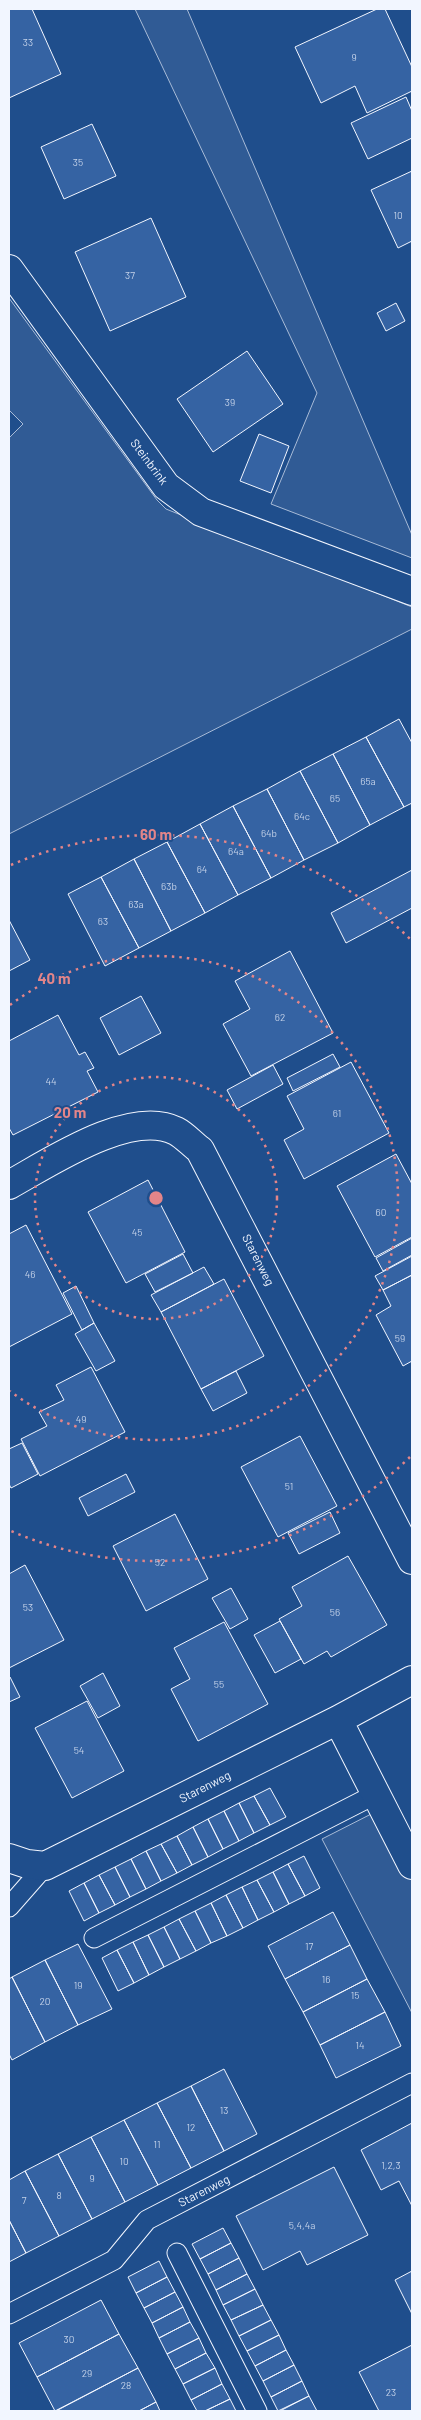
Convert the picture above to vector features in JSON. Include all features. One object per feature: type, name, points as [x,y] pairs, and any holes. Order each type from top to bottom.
[{"type":"street","name":"Steinbrink","points":[[9,270],[166,486],[201,512],[412,591]]},
{"type":"street","name":"Starenweg","points":[[9,1185],[100,1137],[125,1128],[146,1124],[175,1130],[200,1150],[412,1560]]},
{"type":"street","name":"Starenweg","points":[[45,1866],[338,1720],[412,1680]]},
{"type":"street","points":[[338,1720],[412,1866]]},
{"type":"street","points":[[9,1858],[27,1864],[45,1866]]},
{"type":"lane","points":[[94,1938],[376,1794]]},
{"type":"lane","name":"Starenweg","points":[[9,1907],[45,1866]]},
{"type":"lane","name":"Starenweg","points":[[9,2314],[114,2260],[147,2220],[412,2083]]},
{"type":"lane","points":[[177,2253],[257,2411]]},
{"type":"shaded area","points":[[135,9],[187,9],[412,535],[412,558],[271,504],[317,393]]},
{"type":"shaded area","points":[[9,298],[157,500],[166,509],[412,607],[412,629],[9,834],[9,438],[23,424],[9,410]]},
{"type":"shaded area","points":[[383,1808],[412,1865],[412,2013],[322,1839]]},
{"type":"building","points":[[9,9],[32,9],[61,74],[9,98]]},
{"type":"building","points":[[377,9],[385,9],[412,67],[412,91],[367,113],[355,86],[321,103],[295,47]]},
{"type":"building","points":[[406,97],[412,111],[412,138],[368,159],[351,123]]},
{"type":"building","points":[[92,124],[116,176],[64,199],[41,147]]},
{"type":"building","points":[[412,171],[412,241],[398,248],[371,190]]},
{"type":"building","points":[[151,218],[186,297],[110,331],[75,252]]},
{"type":"building","points":[[396,303],[405,321],[386,331],[377,313]]},
{"type":"building","points":[[247,351],[283,404],[213,452],[177,399]]},
{"type":"building","points":[[259,434],[289,446],[271,493],[240,481]]},
{"type":"building","points":[[399,719],[412,743],[412,803],[404,807],[366,737]]},
{"type":"building","points":[[366,737],[404,807],[370,825],[333,754]]},
{"type":"building","points":[[333,754],[370,825],[338,843],[300,771]]},
{"type":"building","points":[[300,771],[338,843],[304,860],[267,789]]},
{"type":"building","points":[[267,789],[304,860],[271,878],[233,806]]},
{"type":"building","points":[[233,806],[271,878],[238,895],[200,824]]},
{"type":"building","points":[[200,824],[238,895],[205,913],[167,842]]},
{"type":"building","points":[[167,842],[205,913],[171,931],[134,859]]},
{"type":"building","points":[[134,859],[171,931],[139,948],[101,877]]},
{"type":"building","points":[[412,870],[412,908],[346,943],[331,913]]},
{"type":"building","points":[[101,877],[139,948],[105,966],[68,894]]},
{"type":"building","points":[[9,920],[30,960],[9,971]]},
{"type":"building","points":[[290,951],[333,1033],[251,1076],[223,1024],[250,1009],[235,981]]},
{"type":"building","points":[[141,996],[161,1033],[119,1055],[100,1018]]},
{"type":"building","points":[[58,1015],[79,1055],[85,1052],[94,1068],[87,1071],[98,1092],[13,1135],[9,1128],[9,1041]]},
{"type":"building","points":[[333,1054],[340,1067],[293,1091],[287,1078]]},
{"type":"building","points":[[351,1062],[389,1133],[304,1179],[284,1140],[304,1129],[287,1096]]},
{"type":"building","points":[[273,1065],[283,1084],[237,1109],[227,1090]]},
{"type":"building","points":[[396,1154],[412,1184],[412,1237],[375,1257],[337,1186]]},
{"type":"building","points":[[148,1180],[185,1252],[126,1283],[88,1212]]},
{"type":"building","points":[[26,1225],[72,1314],[9,1347],[9,1234]]},
{"type":"building","points":[[412,1238],[412,1255],[383,1271],[376,1258]]},
{"type":"building","points":[[183,1254],[193,1273],[155,1292],[145,1274]]},
{"type":"building","points":[[412,1256],[412,1275],[383,1290],[375,1276]]},
{"type":"building","points":[[204,1267],[214,1284],[161,1312],[151,1295]]},
{"type":"building","points":[[412,1275],[412,1361],[403,1366],[376,1315],[391,1306],[383,1290]]},
{"type":"building","points":[[224,1279],[264,1356],[201,1389],[161,1312]]},
{"type":"building","points":[[76,1286],[94,1323],[82,1330],[63,1293]]},
{"type":"building","points":[[94,1323],[115,1361],[96,1371],[75,1334]]},
{"type":"building","points":[[91,1367],[125,1432],[40,1476],[21,1439],[47,1426],[39,1412],[64,1400],[56,1385]]},
{"type":"building","points":[[236,1371],[247,1393],[213,1411],[201,1389]]},
{"type":"building","points":[[300,1436],[337,1506],[278,1537],[241,1467]]},
{"type":"building","points":[[22,1443],[38,1474],[11,1488],[9,1484],[9,1449]]},
{"type":"building","points":[[126,1474],[135,1492],[88,1516],[79,1498]]},
{"type":"building","points":[[330,1512],[340,1533],[299,1554],[288,1533]]},
{"type":"building","points":[[175,1514],[208,1579],[146,1611],[113,1546]]},
{"type":"building","points":[[348,1556],[387,1625],[331,1657],[327,1651],[304,1664],[279,1619],[302,1606],[292,1587]]},
{"type":"building","points":[[25,1565],[64,1640],[9,1668],[9,1574]]},
{"type":"building","points":[[231,1588],[248,1619],[230,1629],[212,1598]]},
{"type":"building","points":[[280,1621],[301,1659],[275,1673],[254,1635]]},
{"type":"building","points":[[224,1622],[268,1704],[198,1741],[171,1689],[190,1679],[174,1648]]},
{"type":"building","points":[[103,1673],[120,1706],[98,1718],[80,1686]]},
{"type":"building","points":[[9,1678],[20,1697],[9,1702]]},
{"type":"building","points":[[87,1701],[124,1771],[72,1798],[35,1728]]},
{"type":"building","points":[[270,1788],[286,1817],[270,1825],[254,1796]]},
{"type":"building","points":[[254,1796],[270,1825],[254,1833],[239,1803]]},
{"type":"building","points":[[239,1803],[254,1833],[239,1841],[224,1811]]},
{"type":"building","points":[[224,1811],[239,1841],[223,1849],[208,1819]]},
{"type":"building","points":[[208,1819],[223,1849],[208,1857],[193,1827]]},
{"type":"building","points":[[193,1827],[208,1857],[192,1865],[177,1836]]},
{"type":"building","points":[[177,1836],[192,1865],[177,1873],[161,1844]]},
{"type":"building","points":[[161,1844],[177,1873],[161,1881],[146,1851]]},
{"type":"building","points":[[146,1851],[161,1881],[146,1889],[131,1859]]},
{"type":"building","points":[[304,1856],[320,1888],[305,1896],[288,1864]]},
{"type":"building","points":[[131,1859],[146,1889],[130,1897],[115,1867]]},
{"type":"building","points":[[288,1864],[305,1896],[289,1904],[273,1872]]},
{"type":"building","points":[[115,1867],[130,1897],[115,1905],[99,1875]]},
{"type":"building","points":[[273,1872],[289,1904],[274,1912],[257,1880]]},
{"type":"building","points":[[99,1875],[115,1905],[99,1913],[84,1883]]},
{"type":"building","points":[[257,1880],[274,1912],[258,1920],[242,1887]]},
{"type":"building","points":[[84,1883],[99,1913],[84,1921],[69,1891]]},
{"type":"building","points":[[242,1887],[258,1920],[243,1928],[226,1895]]},
{"type":"building","points":[[226,1895],[243,1928],[227,1936],[211,1903]]},
{"type":"building","points":[[211,1903],[227,1936],[211,1943],[195,1911]]},
{"type":"building","points":[[195,1911],[211,1943],[196,1951],[179,1919]]},
{"type":"building","points":[[333,1912],[350,1945],[285,1979],[268,1946]]},
{"type":"building","points":[[179,1919],[196,1951],[180,1959],[164,1927]]},
{"type":"building","points":[[164,1927],[180,1959],[164,1967],[148,1935]]},
{"type":"building","points":[[148,1935],[164,1967],[149,1975],[133,1942]]},
{"type":"building","points":[[133,1942],[149,1975],[134,1983],[117,1950]]},
{"type":"building","points":[[78,1944],[112,2009],[78,2025],[45,1960]]},
{"type":"building","points":[[350,1945],[367,1979],[303,2012],[285,1979]]},
{"type":"building","points":[[117,1950],[134,1983],[118,1991],[102,1958]]},
{"type":"building","points":[[45,1960],[78,2025],[45,2042],[12,1977]]},
{"type":"building","points":[[12,1977],[45,2042],[12,2060],[9,2054],[9,1979]]},
{"type":"building","points":[[367,1979],[385,2012],[320,2045],[303,2012]]},
{"type":"building","points":[[385,2012],[401,2046],[336,2078],[320,2045]]},
{"type":"building","points":[[224,2069],[257,2134],[224,2151],[191,2086]]},
{"type":"building","points":[[191,2086],[224,2151],[191,2168],[157,2103]]},
{"type":"building","points":[[157,2103],[191,2168],[158,2185],[124,2120]]},
{"type":"building","points":[[124,2120],[158,2185],[125,2202],[91,2137]]},
{"type":"building","points":[[412,2123],[412,2206],[399,2181],[381,2190],[361,2150]]},
{"type":"building","points":[[91,2137],[125,2202],[92,2219],[58,2154]]},
{"type":"building","points":[[58,2154],[92,2219],[59,2236],[25,2171]]},
{"type":"building","points":[[334,2167],[368,2235],[307,2265],[300,2251],[263,2270],[236,2216]]},
{"type":"building","points":[[25,2171],[59,2236],[26,2253],[9,2220],[9,2180]]},
{"type":"building","points":[[9,2220],[26,2253],[9,2262]]},
{"type":"building","points":[[223,2228],[231,2243],[200,2259],[192,2244]]},
{"type":"building","points":[[231,2243],[239,2258],[208,2274],[200,2259]]},
{"type":"building","points":[[239,2258],[247,2274],[216,2290],[208,2274]]},
{"type":"building","points":[[159,2261],[167,2277],[136,2293],[128,2277]]},
{"type":"building","points":[[412,2271],[412,2314],[395,2280]]},
{"type":"building","points":[[247,2274],[255,2289],[223,2305],[216,2290]]},
{"type":"building","points":[[167,2277],[175,2292],[144,2308],[136,2293]]},
{"type":"building","points":[[255,2289],[263,2305],[231,2320],[223,2305]]},
{"type":"building","points":[[175,2292],[183,2307],[152,2323],[144,2308]]},
{"type":"building","points":[[101,2300],[119,2334],[37,2377],[19,2343]]},
{"type":"building","points":[[263,2305],[271,2320],[239,2336],[231,2320]]},
{"type":"building","points":[[183,2307],[190,2322],[159,2338],[152,2323]]},
{"type":"building","points":[[271,2320],[279,2335],[247,2351],[239,2336]]},
{"type":"building","points":[[190,2322],[199,2338],[167,2354],[159,2338]]},
{"type":"building","points":[[119,2334],[138,2368],[55,2411],[37,2377]]},
{"type":"building","points":[[279,2335],[286,2350],[255,2366],[247,2351]]},
{"type":"building","points":[[199,2338],[206,2353],[175,2369],[167,2354]]},
{"type":"building","points":[[412,2345],[412,2411],[379,2411],[359,2372]]},
{"type":"building","points":[[286,2350],[294,2365],[263,2381],[255,2366]]},
{"type":"building","points":[[206,2353],[215,2368],[183,2384],[175,2369]]},
{"type":"building","points":[[294,2365],[302,2381],[271,2397],[263,2381]]},
{"type":"building","points":[[138,2368],[156,2402],[139,2411],[56,2411]]},
{"type":"building","points":[[215,2368],[222,2384],[191,2400],[183,2384]]},
{"type":"building","points":[[302,2381],[309,2396],[278,2411],[271,2397]]},
{"type":"building","points":[[222,2384],[230,2399],[205,2411],[197,2411],[191,2400]]},
{"type":"building","points":[[309,2396],[317,2411],[280,2411]]},
{"type":"building","points":[[230,2399],[236,2411],[205,2411]]},
{"type":"building","points":[[156,2402],[160,2411],[139,2411]]}]
